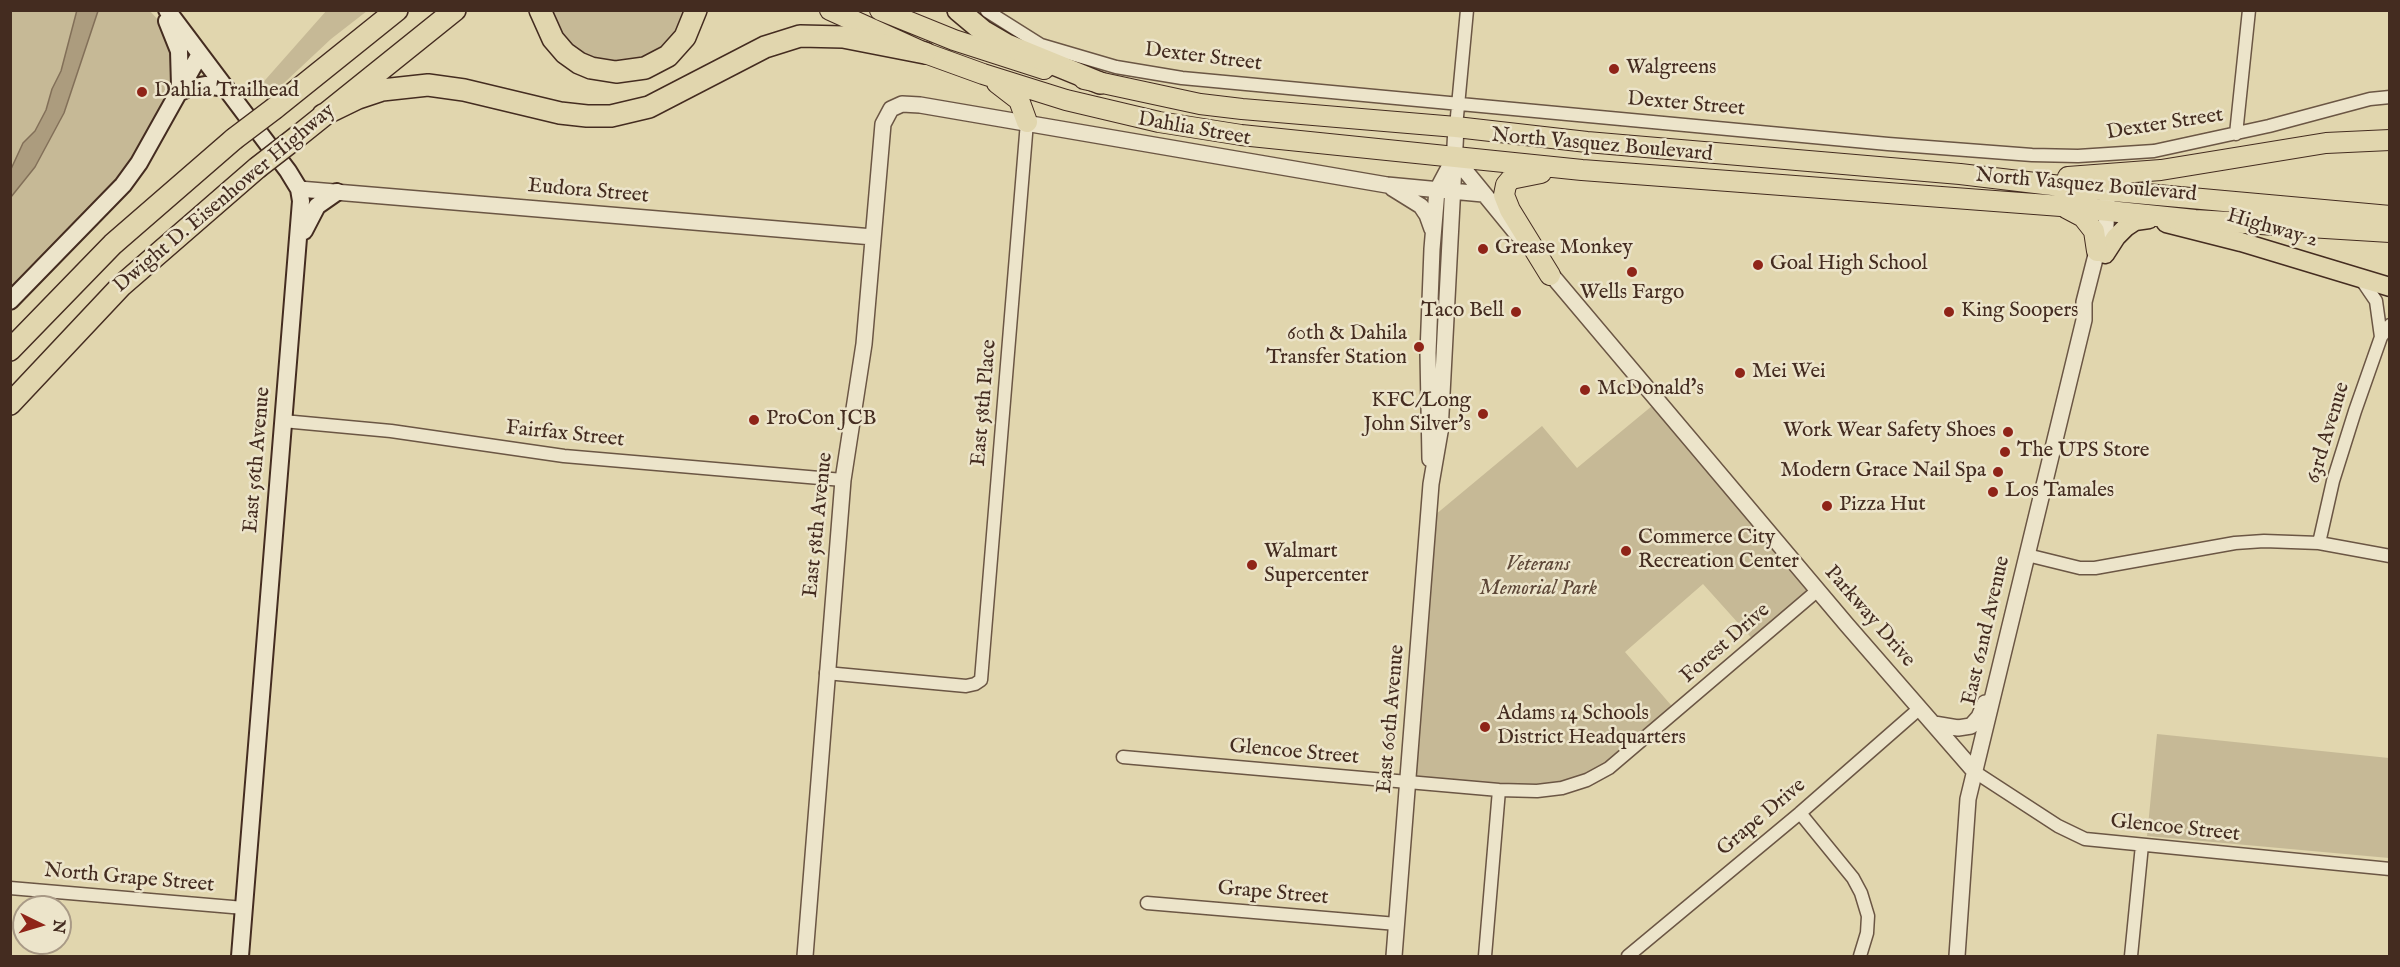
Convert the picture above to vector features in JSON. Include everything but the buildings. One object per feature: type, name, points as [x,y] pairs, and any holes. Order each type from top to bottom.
[{"type":"highway","name":"Dwight D. Eisenhower Highway","points":[[10,350],[113,244],[234,140],[397,10]]},
{"type":"highway","name":"Dwight D. Eisenhower Highway","points":[[10,404],[121,286],[257,168],[455,10]]},
{"type":"highway","points":[[540,10],[553,39],[565,53],[591,68],[616,72],[645,68],[668,56],[685,37],[696,10]]},
{"type":"highway","name":"North Vasquez Boulevard","points":[[830,10],[974,71],[1095,107],[1204,130],[1582,170],[2061,206],[2106,204],[2195,220],[2390,232]]},
{"type":"highway","name":"North Vasquez Boulevard","points":[[880,10],[954,40],[1034,66],[1100,83],[1200,104],[2390,216]]},
{"type":"highway","points":[[958,10],[983,31],[1007,45],[1100,83]]},
{"type":"highway","points":[[323,115],[358,98],[382,90],[428,85],[464,90],[560,113],[611,116],[649,107],[765,47],[800,36],[843,37],[925,52]]},
{"type":"highway","points":[[974,71],[999,84],[1015,96],[1023,109],[1027,122]]},
{"type":"highway","points":[[1960,174],[2045,177],[2107,175],[2161,170],[2297,146],[2356,140],[2390,140]]},
{"type":"highway","points":[[1550,274],[1510,210],[1504,199],[1504,190],[1508,181],[1515,177],[1582,170]]},
{"type":"highway","points":[[2061,206],[2083,217],[2094,231],[2102,249]]},
{"type":"main road","points":[[161,10],[175,35],[179,51],[179,92]]},
{"type":"main road","points":[[167,10],[288,171],[299,189]]},
{"type":"main road","points":[[10,301],[123,185],[139,163],[200,54]]},
{"type":"main road","points":[[179,92],[205,84],[226,88]]},
{"type":"main road","name":"East 56th Avenue","points":[[240,957],[301,209],[299,189]]},
{"type":"main road","points":[[297,249],[313,210],[327,197],[337,192]]},
{"type":"main road","name":"Highway 2","points":[[2106,204],[2149,219],[2241,242],[2390,287]]},
{"type":"main road","points":[[2102,249],[2126,226],[2135,221],[2149,219]]},
{"type":"street","name":"East 60th Avenue","points":[[1394,957],[1431,484],[1440,432],[1454,157],[1467,10]]},
{"type":"street","points":[[2236,134],[2249,10]]},
{"type":"street","name":"Dexter Street","points":[[987,11],[1041,45],[1116,67],[1182,78],[1459,102],[1877,143],[2032,155],[2078,156],[2154,151],[2236,134],[2370,99],[2390,97]]},
{"type":"street","name":"Dahlia Street","points":[[898,105],[906,103],[1027,122],[1387,185],[1483,194]]},
{"type":"street","name":"East 58th Avenue","points":[[805,957],[843,480],[863,352],[883,124],[887,115],[898,105]]},
{"type":"street","name":"East 58th Place","points":[[826,673],[966,686],[981,680],[1027,122]]},
{"type":"street","name":"East 60th Avenue","points":[[1431,484],[1428,432],[1428,353],[1433,232],[1437,190],[1454,157]]},
{"type":"street","name":"Parkway Drive","points":[[1454,157],[1818,591],[1975,772]]},
{"type":"street","points":[[1387,185],[1421,206],[1433,232]]},
{"type":"street","name":"Eudora Street","points":[[299,189],[873,237]]},
{"type":"street","name":"East 62nd Avenue","points":[[1957,957],[1968,799],[2084,320],[2084,302],[2102,249],[2106,204]]},
{"type":"street","name":"63rd Avenue","points":[[2361,279],[2376,301],[2381,337]]},
{"type":"street","name":"63rd Avenue","points":[[2319,543],[2333,481],[2381,337],[2390,325]]},
{"type":"street","name":"Fairfax Street","points":[[283,421],[391,431],[564,456],[843,480]]},
{"type":"street","points":[[2027,555],[2080,568],[2095,568],[2235,543],[2319,543],[2390,556]]},
{"type":"street","name":"Forest Drive","points":[[1498,790],[1553,790],[1584,781],[1608,769],[1818,591]]},
{"type":"street","points":[[1934,724],[1958,728],[1971,726],[1979,717],[1998,673]]},
{"type":"street","name":"Grape Drive","points":[[1628,957],[1800,813],[1920,708]]},
{"type":"street","name":"Glencoe Street","points":[[1123,757],[1498,790]]},
{"type":"street","name":"Glencoe Street","points":[[1975,772],[2069,833],[2085,839],[2390,869]]},
{"type":"street","points":[[1485,957],[1498,790]]},
{"type":"street","points":[[1800,813],[1853,878],[1861,892],[1868,916],[1867,933],[1860,957]]},
{"type":"street","points":[[2131,957],[2142,845]]},
{"type":"street","name":"North Grape Street","points":[[10,888],[244,908]]},
{"type":"street","name":"Grape Street","points":[[1147,903],[1396,924]]},
{"type":"green space","points":[[327,10],[367,11],[331,39],[268,98],[251,96]]},
{"type":"green space","points":[[11,11],[77,11],[61,71],[52,89],[46,110],[35,131],[23,143],[11,169]]},
{"type":"green space","points":[[98,11],[150,11],[159,21],[174,49],[175,78],[170,92],[129,166],[11,289],[11,197],[35,167],[64,114]]},
{"type":"green space","points":[[547,11],[692,11],[688,22],[649,60],[598,63],[567,44]]},
{"type":"green space","name":"Veterans Memorial Park","points":[[1658,401],[1818,590],[1756,643],[1703,584],[1625,652],[1677,712],[1609,768],[1562,788],[1408,782],[1429,520],[1542,426],[1577,468]]},
{"type":"green space","points":[[2157,734],[2389,758],[2389,858],[2147,836]]},
{"type":"shaded area","points":[[77,10],[98,11],[64,113],[35,167],[11,197],[11,169],[23,143],[35,131],[46,110],[52,89],[61,71]]},
{"type":"place","name":"Walgreens","points":[[1614,69]]},
{"type":"place","name":"Dahlia Trailhead","points":[[142,92]]},
{"type":"place","name":"Grease Monkey","points":[[1483,249]]},
{"type":"place","name":"Goal High School","points":[[1758,265]]},
{"type":"place","name":"Wells Fargo","points":[[1632,272]]},
{"type":"place","name":"Taco Bell","points":[[1516,312]]},
{"type":"place","name":"King Soopers","points":[[1949,312]]},
{"type":"place","name":"60th & Dahila Transfer Station","points":[[1419,347]]},
{"type":"place","name":"Mei Wei","points":[[1740,373]]},
{"type":"place","name":"McDonald's","points":[[1585,390]]},
{"type":"place","name":"KFC/Long John Silver's","points":[[1483,414]]},
{"type":"place","name":"ProCon JCB","points":[[754,420]]},
{"type":"place","name":"Work Wear Safety Shoes","points":[[2008,432]]},
{"type":"place","name":"The UPS Store","points":[[2005,452]]},
{"type":"place","name":"Modern Grace Nail Spa","points":[[1998,472]]},
{"type":"place","name":"Los Tamales","points":[[1993,492]]},
{"type":"place","name":"Pizza Hut","points":[[1827,506]]},
{"type":"place","name":"Commerce City Recreation Center","points":[[1626,551]]},
{"type":"place","name":"Walmart Supercenter","points":[[1252,565]]},
{"type":"place","name":"Adams 14 Schools District Headquarters","points":[[1485,727]]}]
